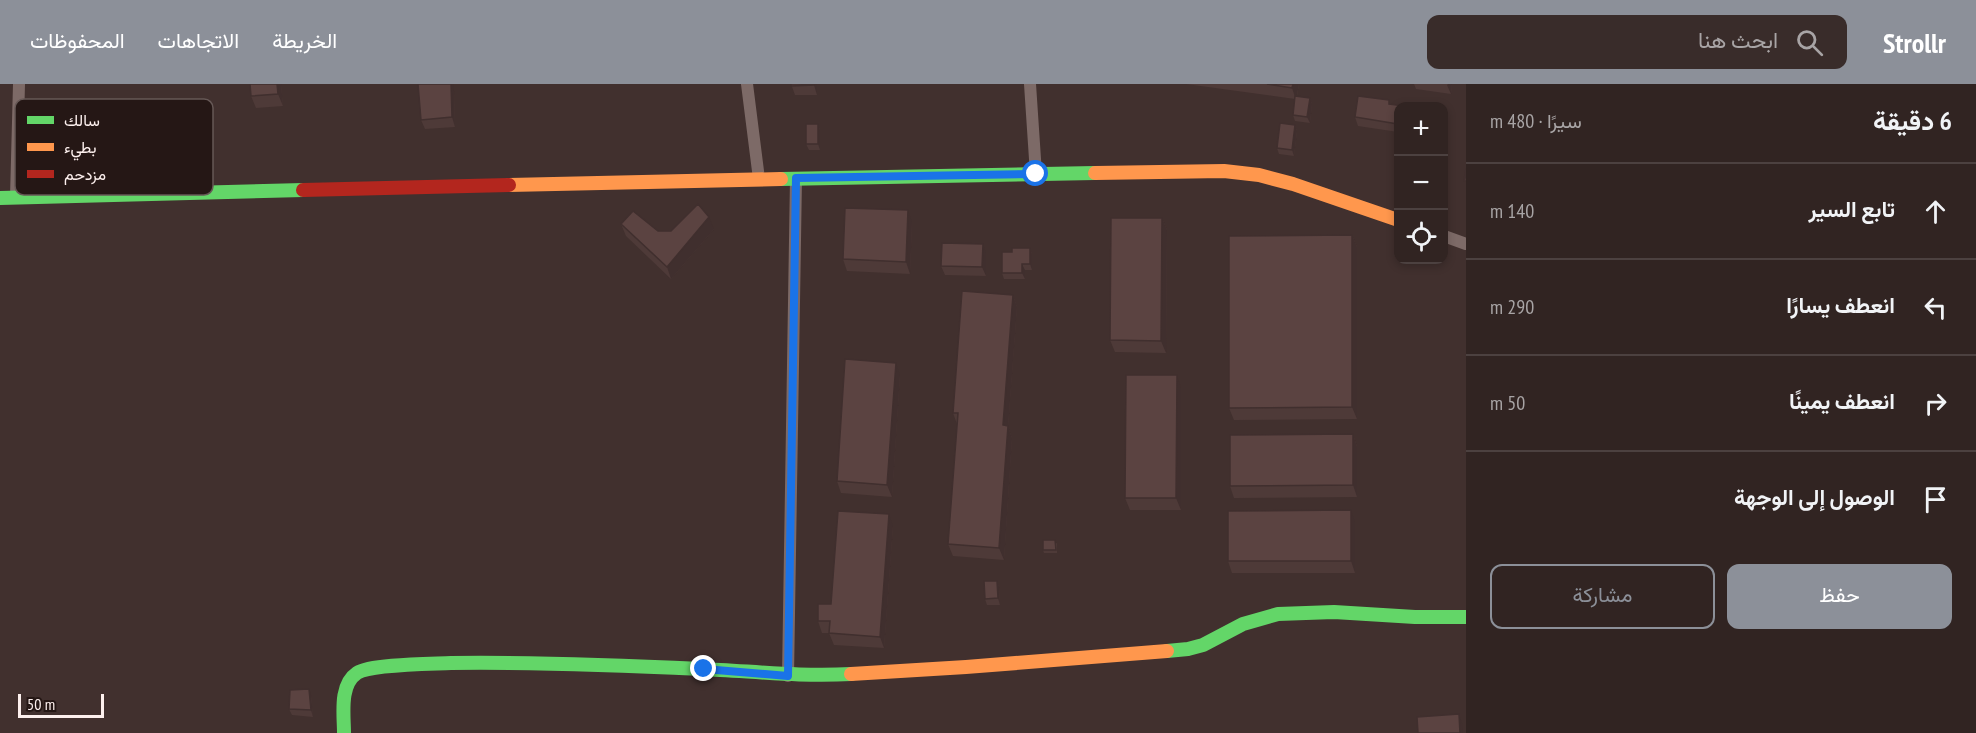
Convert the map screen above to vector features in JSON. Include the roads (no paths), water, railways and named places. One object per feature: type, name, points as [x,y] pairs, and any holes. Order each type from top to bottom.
[{"type":"street","points":[[19,84],[19,99]]},
{"type":"street","points":[[747,84],[759,179]]},
{"type":"street","points":[[1030,84],[1036,174]]},
{"type":"street","points":[[213,192],[796,178],[1224,171],[1259,175],[1293,184],[1394,219]]},
{"type":"street","points":[[788,676],[796,178]]},
{"type":"street","points":[[0,198],[99,195]]},
{"type":"street","points":[[1448,238],[1466,244]]},
{"type":"street","points":[[344,733],[344,700],[348,682],[357,673],[413,664],[528,662],[816,676],[966,667],[1188,649],[1203,645],[1242,624],[1288,613],[1334,612],[1415,617],[1466,617]]}]
